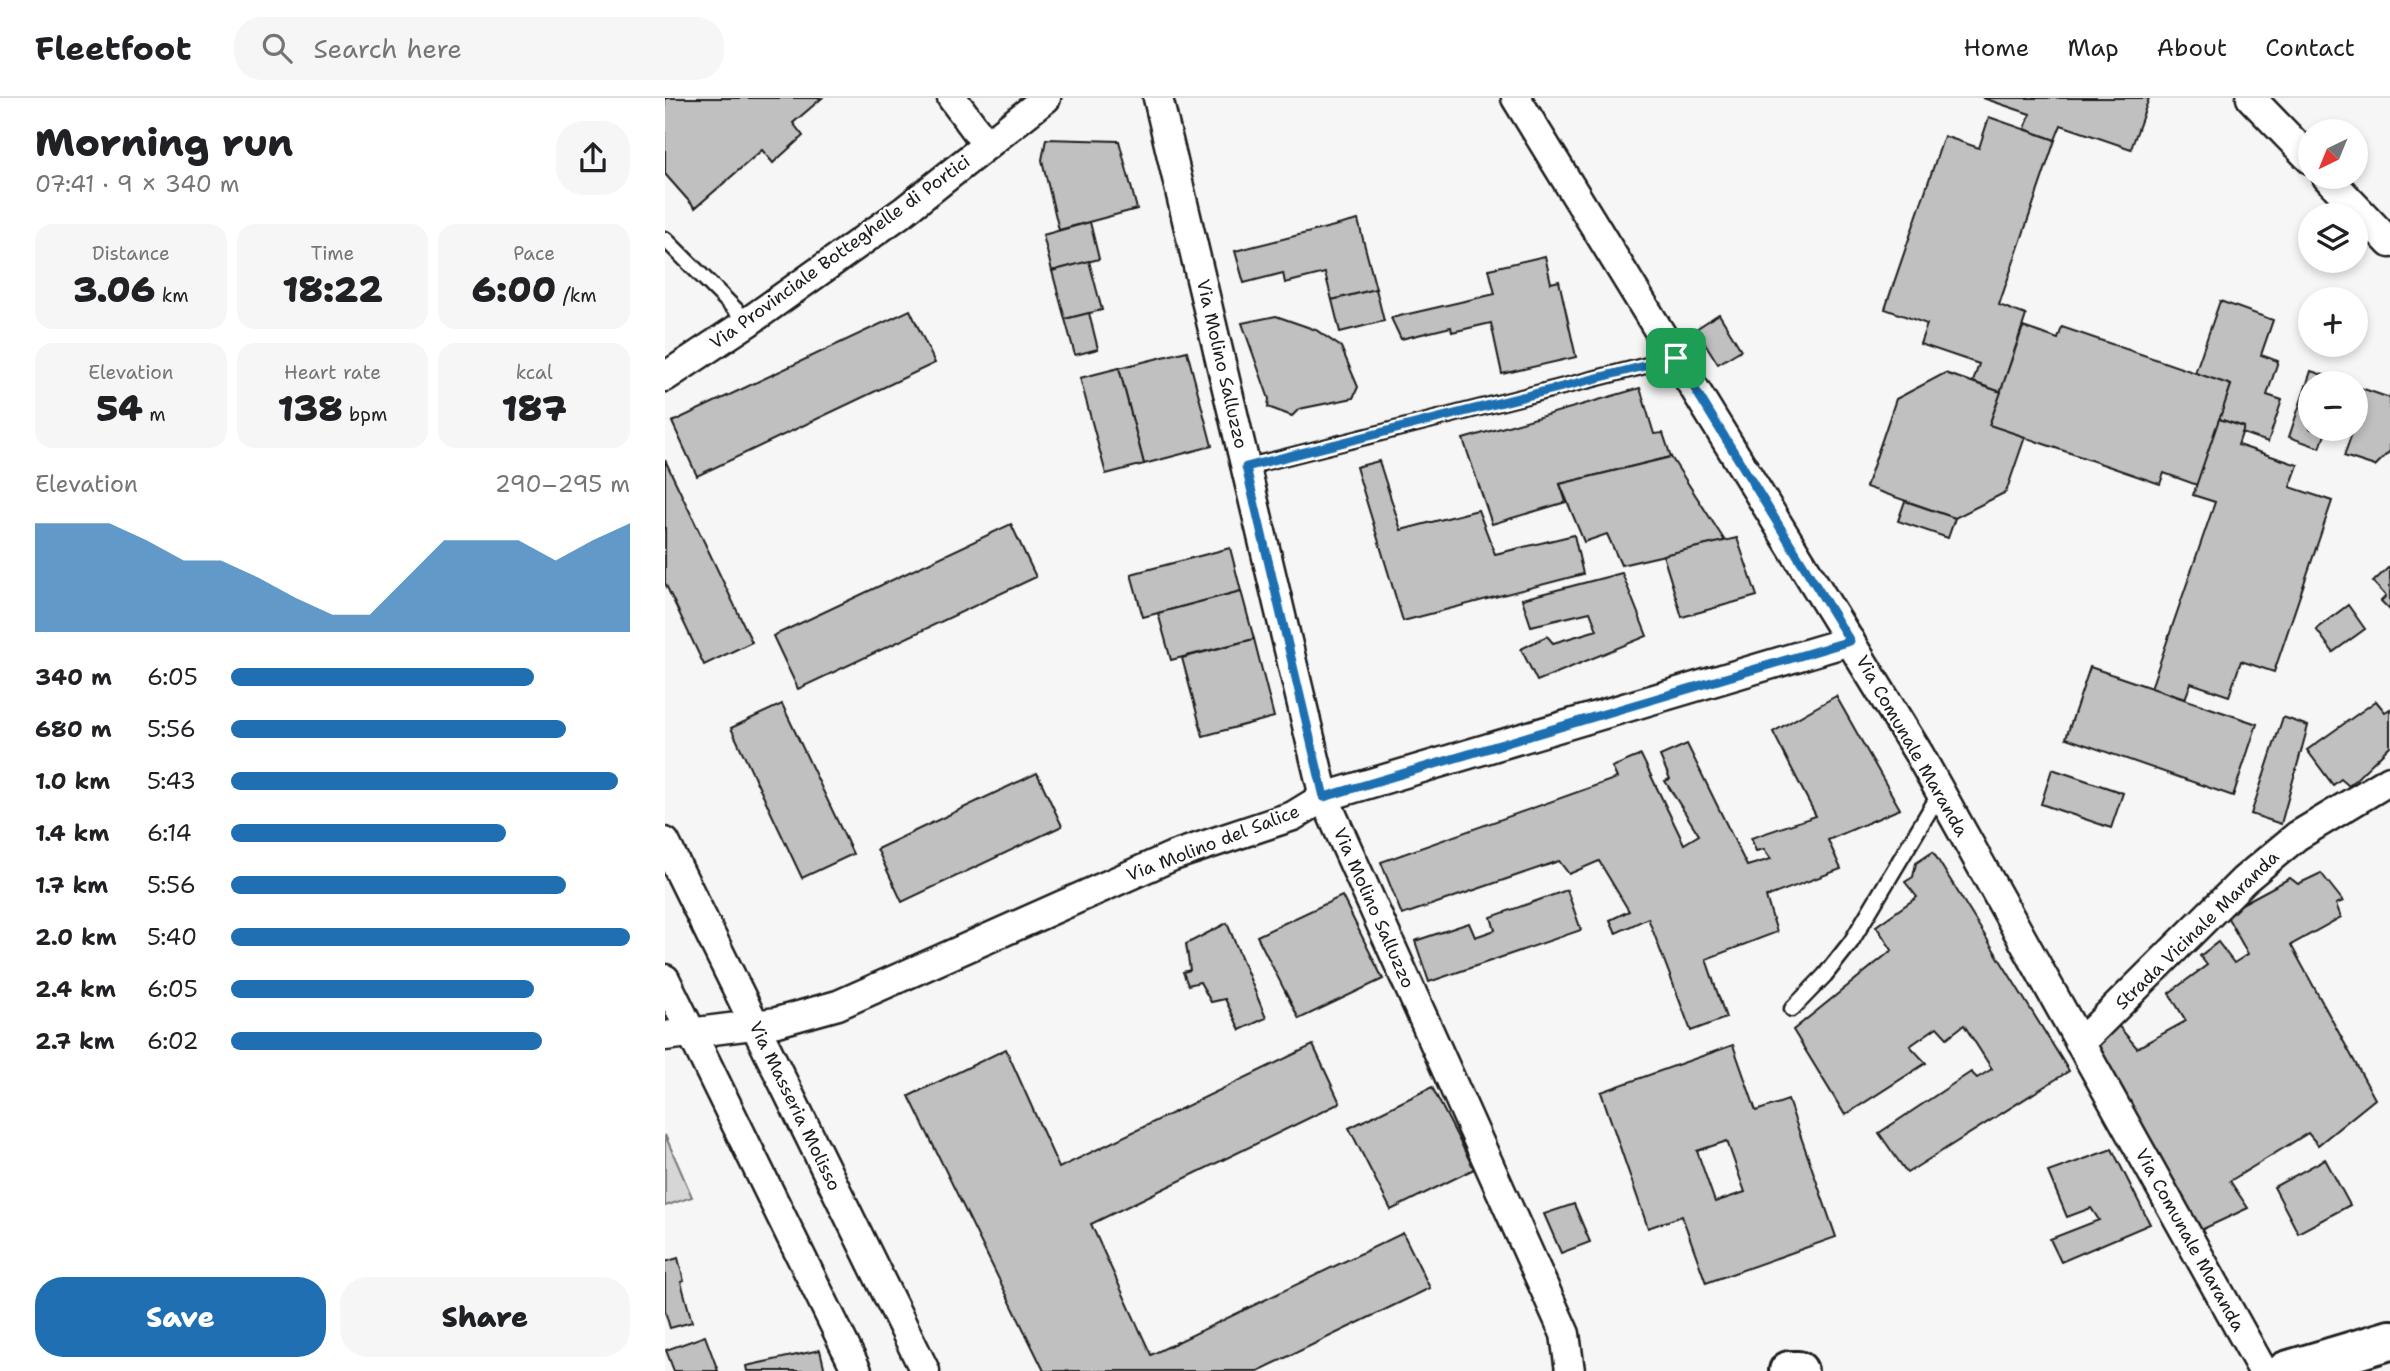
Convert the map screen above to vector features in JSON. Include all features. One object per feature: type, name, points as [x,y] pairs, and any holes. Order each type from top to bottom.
[{"type":"street","points":[[953,98],[987,145]]},
{"type":"street","name":"Via Provinciale Botteghelle di Portici","points":[[665,377],[748,322],[904,211],[1046,98]]},
{"type":"street","name":"Via Molino Salluzzo","points":[[1158,98],[1324,797],[1565,1334],[1570,1371]]},
{"type":"street","name":"Via Comunale Maranda","points":[[1516,98],[1850,641],[1940,793],[2263,1371]]},
{"type":"street","points":[[2251,98],[2298,147]]},
{"type":"street","points":[[2338,189],[2390,243]]},
{"type":"street","name":"Via Molino del Salice","points":[[678,1035],[755,1026],[838,1005],[1173,856],[1293,816],[1324,797],[1850,641]]},
{"type":"street","name":"Strada Vicinale Maranda","points":[[2080,1043],[2243,880],[2297,836],[2390,780]]},
{"type":"street","name":"Via Masseria Molisso","points":[[665,842],[925,1371]]},
{"type":"street","points":[[665,979],[678,1035],[857,1371]]},
{"type":"street","points":[[2286,1371],[2390,1340]]},
{"type":"street","points":[[1789,1371],[1798,1371]]},
{"type":"lane","points":[[665,239],[748,322]]},
{"type":"lane","points":[[1246,467],[1676,358]]},
{"type":"lane","points":[[1792,1009],[1825,975],[1851,942],[1940,793]]},
{"type":"shaded area","points":[[665,1135],[692,1197],[665,1206]]},
{"type":"building","points":[[665,98],[822,98],[793,123],[803,136],[773,163],[762,150],[695,208],[665,174]]},
{"type":"building","points":[[1983,98],[2149,98],[2131,149],[2061,125],[2055,140],[2025,129],[2030,114]]},
{"type":"building","points":[[1989,117],[2055,140],[1999,305],[2026,315],[2001,392],[1973,382],[1979,364],[1920,344],[1927,324],[1885,309],[1944,136],[1979,148]]},
{"type":"building","points":[[1046,139],[1119,141],[1137,209],[1059,230],[1042,160]]},
{"type":"building","points":[[1358,220],[1376,289],[1332,300],[1325,273],[1285,283],[1283,273],[1244,283],[1235,251]]},
{"type":"building","points":[[1090,222],[1099,259],[1052,271],[1043,235]]},
{"type":"building","points":[[1545,256],[1551,283],[1559,281],[1576,357],[1502,374],[1491,323],[1452,332],[1451,327],[1401,339],[1391,318],[1495,294],[1489,269]]},
{"type":"building","points":[[1089,261],[1102,310],[1065,319],[1052,271]]},
{"type":"building","points":[[1376,289],[1384,321],[1340,332],[1332,300]]},
{"type":"building","points":[[2220,301],[2273,320],[2261,355],[2278,361],[2267,395],[2282,400],[2268,442],[2242,433],[2244,427],[2219,419],[2231,385],[2195,373]]},
{"type":"building","points":[[910,310],[935,363],[697,476],[672,422]]},
{"type":"building","points":[[1089,313],[1098,349],[1075,355],[1065,319]]},
{"type":"building","points":[[1719,314],[1741,350],[1718,364],[1696,329]]},
{"type":"building","points":[[1276,316],[1316,330],[1341,347],[1358,387],[1353,398],[1299,409],[1292,416],[1268,407],[1269,399],[1242,323]]},
{"type":"building","points":[[2023,327],[2058,339],[2062,327],[2231,385],[2197,485],[2164,473],[2160,484],[1989,425]]},
{"type":"building","points":[[1187,351],[1212,446],[1144,464],[1119,368]]},
{"type":"building","points":[[1119,368],[1144,464],[1106,474],[1080,378]]},
{"type":"building","points":[[1945,373],[2001,392],[1989,425],[2025,437],[2006,492],[1955,518],[1866,487],[1896,399]]},
{"type":"building","points":[[1640,388],[1654,434],[1663,433],[1671,457],[1560,484],[1566,502],[1492,524],[1463,439]]},
{"type":"building","points":[[2368,390],[2390,398],[2390,451],[2375,466],[2344,456],[2349,441],[2368,441]]},
{"type":"building","points":[[2298,410],[2298,440],[2289,437]]},
{"type":"building","points":[[2219,419],[2244,427],[2238,445],[2298,465],[2290,487],[2332,501],[2274,672],[2241,661],[2229,696],[2191,683],[2185,699],[2151,688],[2215,502],[2193,495]]},
{"type":"building","points":[[2300,441],[2323,441],[2320,448]]},
{"type":"building","points":[[1671,457],[1725,541],[1621,565],[1607,534],[1584,542],[1560,484]]},
{"type":"building","points":[[665,460],[752,642],[704,665],[665,583]]},
{"type":"building","points":[[1379,461],[1401,530],[1478,510],[1495,554],[1574,535],[1583,574],[1403,621],[1356,467]]},
{"type":"building","points":[[1905,501],[1955,518],[1948,538],[1898,521]]},
{"type":"building","points":[[1011,524],[1036,577],[798,689],[773,636]]},
{"type":"building","points":[[1737,538],[1757,596],[1682,617],[1663,555]]},
{"type":"building","points":[[1230,548],[1241,591],[1143,617],[1131,574]]},
{"type":"building","points":[[2390,566],[2390,610],[2381,601],[2386,596],[2373,582]]},
{"type":"building","points":[[1622,573],[1647,636],[1537,681],[1521,649],[1547,636],[1553,643],[1597,630],[1590,612],[1531,626],[1522,599]]},
{"type":"building","points":[[1241,591],[1254,639],[1171,660],[1158,613]]},
{"type":"building","points":[[2348,605],[2365,629],[2333,652],[2316,629]]},
{"type":"building","points":[[1254,639],[1274,717],[1203,736],[1182,658]]},
{"type":"building","points":[[2090,667],[2257,724],[2233,796],[2066,738]]},
{"type":"building","points":[[1836,696],[1900,809],[1828,840],[1841,869],[1766,897],[1777,932],[1706,959],[1726,1018],[1691,1031],[1648,918],[1616,933],[1610,920],[1629,911],[1599,861],[1569,874],[1559,861],[1402,915],[1381,862],[1617,778],[1612,767],[1641,755],[1684,844],[1699,835],[1665,781],[1670,779],[1660,756],[1687,744],[1747,866],[1771,859],[1764,849],[1756,851],[1751,838],[1816,816],[1773,732]]},
{"type":"building","points":[[2376,701],[2385,712],[2390,709],[2390,746],[2349,786],[2341,779],[2333,785],[2307,750]]},
{"type":"building","points":[[782,704],[853,854],[802,878],[731,728]]},
{"type":"building","points":[[2283,717],[2308,726],[2281,824],[2251,814]]},
{"type":"building","points":[[2052,769],[2123,793],[2111,828],[2041,804]]},
{"type":"building","points":[[1037,773],[1062,826],[902,902],[877,849]]},
{"type":"building","points":[[1933,852],[2069,1071],[1907,1173],[1879,1133],[1971,1072],[1977,1078],[1992,1069],[1964,1025],[1947,1038],[1937,1027],[1910,1046],[1926,1063],[1845,1115],[1793,1030],[1892,950],[1876,926],[1917,897],[1905,882],[1913,877],[1916,863]]},
{"type":"building","points":[[2321,873],[2343,901],[2336,904],[2341,917],[2291,945],[2375,1099],[2318,1145],[2308,1133],[2230,1181],[2248,1208],[2201,1230],[2091,1043],[2117,1024],[2137,1048],[2186,1021],[2169,993],[2207,965],[2200,956],[2218,942],[2234,963],[2248,954],[2225,913],[2290,878],[2298,884]]},
{"type":"building","points":[[1567,890],[1581,930],[1429,982],[1415,941],[1469,923],[1475,937],[1495,930],[1491,917]]},
{"type":"building","points":[[1342,896],[1383,979],[1299,1019],[1257,936]]},
{"type":"building","points":[[1227,923],[1266,1018],[1240,1030],[1225,999],[1211,1002],[1200,982],[1188,985],[1183,972],[1190,970],[1186,944]]},
{"type":"building","points":[[1313,1045],[1340,1103],[1091,1224],[1151,1355],[1403,1233],[1430,1288],[1258,1371],[1044,1371],[909,1096],[1006,1049],[1059,1168]]},
{"type":"building","points":[[1733,1045],[1756,1111],[1788,1100],[1836,1237],[1706,1283],[1682,1216],[1648,1228],[1601,1092]],"holes":[[[1727,1141],[1745,1192],[1715,1202],[1697,1151]]]},
{"type":"building","points":[[1432,1087],[1474,1169],[1391,1210],[1349,1128]]},
{"type":"building","points":[[2112,1149],[2150,1224],[2061,1262],[2050,1239],[2099,1220],[2091,1208],[2067,1217],[2048,1172]]},
{"type":"building","points":[[2325,1159],[2350,1205],[2298,1233],[2274,1187]]},
{"type":"building","points":[[1574,1204],[1590,1242],[1561,1253],[1544,1214]]},
{"type":"building","points":[[678,1258],[684,1281],[681,1282],[692,1322],[670,1328],[665,1311],[665,1262]]},
{"type":"building","points":[[705,1336],[718,1371],[674,1371],[666,1350]]},
{"type":"building","points":[[820,1350],[825,1371],[747,1371],[746,1366]]},
{"type":"route","points":[[1676,358],[1850,641],[1324,797],[1246,467],[1676,358]]}]
